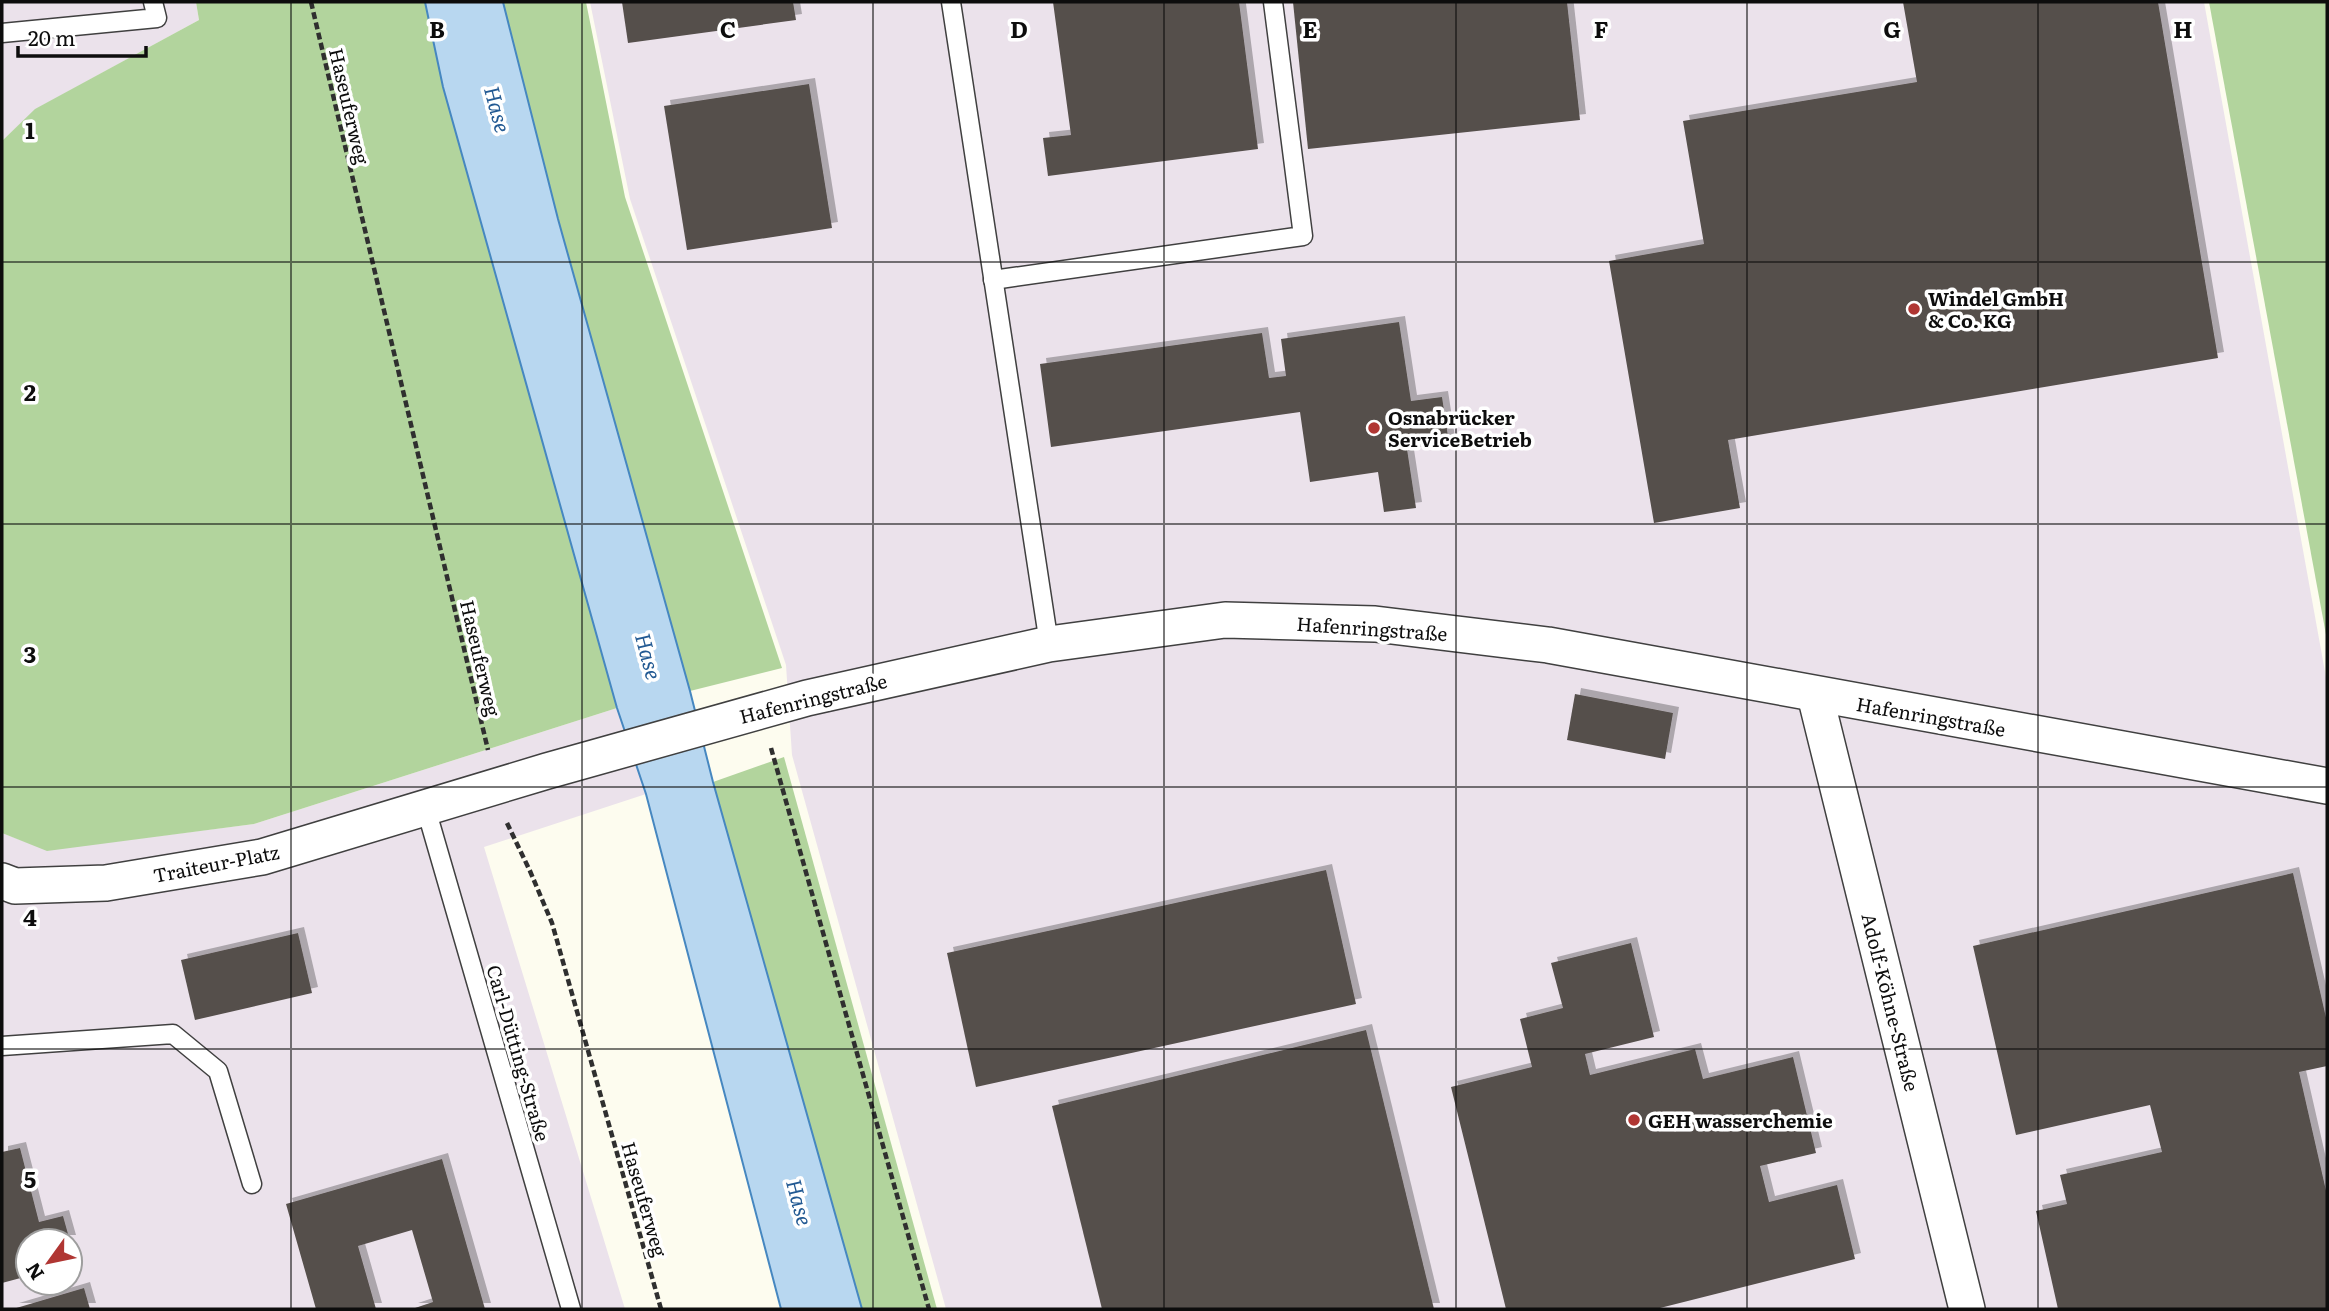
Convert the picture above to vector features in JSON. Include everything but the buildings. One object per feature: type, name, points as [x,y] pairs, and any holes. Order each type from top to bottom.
[{"type":"street","name":"Hafenringstraße","points":[[426,808],[752,713],[1049,643],[1225,620],[1375,624],[1548,645],[2327,786]]},
{"type":"street","name":"Adolf-Köhne-Straße","points":[[1815,695],[1967,1309]]},
{"type":"street","name":"Traiteur-Platz","points":[[2,881],[15,886],[106,883],[262,857],[426,808]]},
{"type":"lane","points":[[2,33],[157,18],[153,2]]},
{"type":"lane","points":[[951,2],[1049,643]]},
{"type":"lane","points":[[993,280],[1303,236],[1273,2]]},
{"type":"lane","name":"Carl-Dütting-Straße","points":[[426,808],[571,1309]]},
{"type":"lane","points":[[2,1046],[173,1034],[218,1071],[252,1184]]},
{"type":"path","name":"Haseuferweg","points":[[311,2],[508,829],[530,871],[552,923],[662,1309]]},
{"type":"path","points":[[752,713],[929,1309]]},
{"type":"shaded area","points":[[2,2],[196,2],[199,20],[36,109],[2,141]]},
{"type":"shaded area","points":[[590,2],[2204,2],[2327,683],[2327,1309],[946,1309],[792,755],[786,665],[630,199]]},
{"type":"shaded area","points":[[617,708],[646,794],[484,847],[625,1309],[2,1309],[2,833],[47,850],[254,824]]},
{"type":"green space","points":[[196,2],[425,2],[443,87],[617,708],[254,824],[47,851],[2,833],[2,141],[35,109],[199,20]]},
{"type":"green space","points":[[503,2],[586,2],[625,197],[782,668],[690,691],[558,219]]},
{"type":"green space","points":[[2209,2],[2327,2],[2327,640]]},
{"type":"green space","points":[[784,757],[937,1309],[862,1309],[713,782]]},
{"type":"water","name":"Hase","points":[[425,2],[503,2],[558,219],[862,1309],[781,1309],[646,794],[617,708],[443,87]]},
{"type":"place","name":"Windel GmbH & Co. KG","points":[[1914,309]]},
{"type":"place","name":"Osnabrücker ServiceBetrieb","points":[[1374,428]]},
{"type":"place","name":"GEH wasserchemie","points":[[1634,1120]]}]
